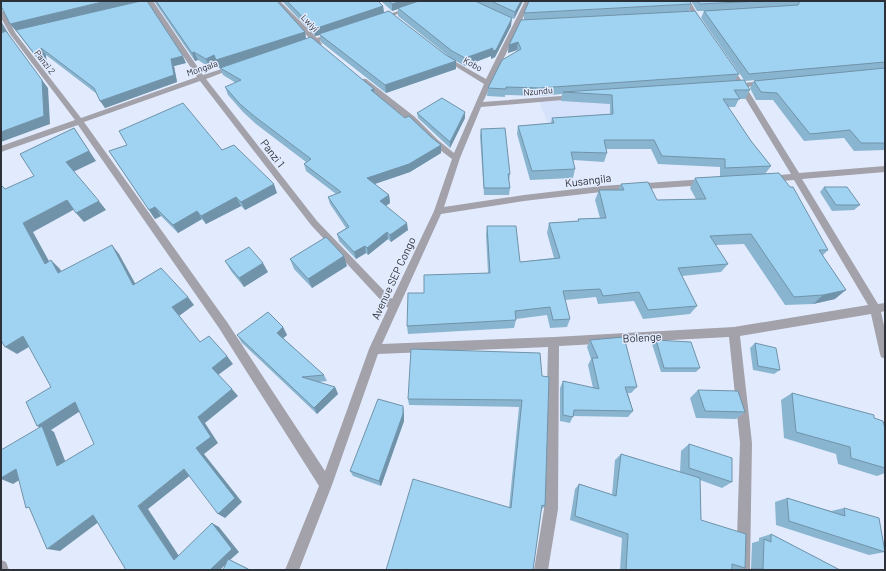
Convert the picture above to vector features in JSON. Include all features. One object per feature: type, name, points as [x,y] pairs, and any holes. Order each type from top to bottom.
[{"type":"street","name":"Lwiyi","points":[[277,1],[314,41],[326,50]]},
{"type":"street","points":[[377,20],[388,13],[433,1]]},
{"type":"street","name":"Avenue SEP Congo","points":[[292,570],[326,485],[374,349],[438,211],[456,158],[488,83],[528,1]]},
{"type":"street","points":[[686,1],[698,16],[703,29]]},
{"type":"street","name":"Panzi 1","points":[[148,3],[201,78],[314,223],[393,307]]},
{"type":"street","name":"Panzi 2","points":[[1,12],[10,35],[79,122],[223,324],[326,485]]},
{"type":"street","points":[[388,13],[397,20]]},
{"type":"street","points":[[687,16],[698,16]]},
{"type":"street","points":[[292,48],[342,31]]},
{"type":"street","points":[[10,35],[20,33]]},
{"type":"street","name":"Kobo","points":[[438,52],[449,61],[488,83]]},
{"type":"street","points":[[725,60],[742,85],[796,177],[880,308],[885,354]]},
{"type":"street","name":"Mongala","points":[[1,149],[239,65]]},
{"type":"street","points":[[355,74],[412,119],[434,142],[456,158]]},
{"type":"street","points":[[727,86],[772,83]]},
{"type":"street","name":"Nzundu","points":[[479,105],[582,97]]},
{"type":"street","points":[[757,180],[885,169]]},
{"type":"street","name":"Kusangila","points":[[438,211],[524,198],[601,189],[718,182]]},
{"type":"street","name":"Bolenge","points":[[374,349],[554,342],[734,332],[880,308]]},
{"type":"street","points":[[734,332],[746,443],[743,570]]},
{"type":"street","points":[[541,570],[551,509],[554,342]]},
{"type":"street","points":[[1,566],[2,570]]},
{"type":"shaded area","points":[[634,95],[654,133],[556,143],[539,101]]},
{"type":"building","points":[[1,1],[106,1],[10,24],[1,6]]},
{"type":"building","points":[[141,1],[147,1],[183,56],[171,59],[174,75],[100,101],[94,88],[41,48],[42,64],[16,30]]},
{"type":"building","points":[[156,1],[277,1],[305,32],[216,60],[214,55],[206,59],[194,52],[192,53]]},
{"type":"building","points":[[287,1],[378,1],[383,6],[314,29]]},
{"type":"building","points":[[389,1],[400,1],[392,4]]},
{"type":"building","points":[[419,1],[475,1],[512,18],[496,50],[492,51],[493,48],[465,58],[452,51],[398,8]]},
{"type":"building","points":[[491,1],[521,1],[515,12]]},
{"type":"building","points":[[529,1],[690,1],[691,4],[524,13]]},
{"type":"building","points":[[698,1],[760,1],[700,4]]},
{"type":"building","points":[[800,1],[885,1],[885,62],[749,74],[704,11],[798,5]]},
{"type":"building","points":[[389,11],[456,61],[385,85],[319,34]]},
{"type":"building","points":[[695,11],[739,74],[540,88],[488,88],[502,60],[521,49],[518,42],[509,45],[521,20]]},
{"type":"building","points":[[6,31],[42,80],[44,116],[1,132],[1,33]]},
{"type":"building","points":[[311,37],[374,89],[371,90],[405,118],[409,116],[441,145],[409,164],[367,178],[389,195],[380,201],[407,223],[390,235],[387,232],[367,248],[365,246],[354,252],[337,234],[349,227],[328,197],[341,192],[304,164],[311,159],[240,104],[225,87],[241,80],[220,68]]},
{"type":"building","points":[[885,68],[885,143],[861,143],[850,130],[810,134],[777,93],[761,92],[754,81]]},
{"type":"building","points":[[744,80],[750,90],[734,90],[740,99],[723,99],[751,141],[771,166],[725,168],[725,159],[662,156],[654,140],[604,140],[607,153],[571,152],[575,169],[532,171],[518,126],[554,123],[552,118],[613,114],[612,95],[563,92]]},
{"type":"building","points":[[442,98],[465,112],[450,142],[417,113]]},
{"type":"building","points":[[183,103],[222,150],[234,145],[274,184],[241,202],[236,197],[201,216],[197,211],[173,225],[155,207],[149,210],[109,151],[127,145],[119,131]]},
{"type":"building","points":[[74,128],[89,151],[66,162],[99,201],[76,213],[67,200],[23,223],[45,264],[51,260],[58,273],[112,245],[133,285],[161,268],[188,297],[172,307],[200,342],[209,336],[227,356],[212,368],[232,389],[198,417],[211,437],[196,448],[235,498],[218,514],[184,469],[138,506],[174,560],[212,523],[232,549],[210,570],[126,570],[93,515],[47,549],[29,507],[26,508],[16,469],[1,478],[1,450],[42,426],[57,466],[94,444],[75,402],[37,426],[26,402],[51,387],[23,336],[5,347],[1,340],[1,185],[5,189],[34,176],[20,154]]},
{"type":"building","points":[[505,128],[510,188],[484,188],[481,129]]},
{"type":"building","points":[[779,173],[790,187],[793,187],[828,250],[819,250],[846,290],[823,295],[794,297],[751,234],[710,236],[728,264],[678,268],[697,306],[648,310],[639,292],[603,296],[600,289],[563,291],[570,319],[553,320],[550,307],[515,311],[516,320],[407,326],[408,293],[424,293],[424,275],[490,273],[487,226],[516,226],[520,262],[560,258],[549,223],[579,221],[578,219],[606,218],[599,190],[624,190],[621,184],[648,182],[657,200],[706,199],[695,178]]},
{"type":"building","points":[[824,187],[847,187],[860,205],[836,205]]},
{"type":"building","points":[[326,237],[344,256],[308,279],[290,259]]},
{"type":"building","points":[[249,247],[263,263],[239,278],[225,261]]},
{"type":"building","points":[[268,312],[283,327],[277,333],[324,375],[302,377],[335,387],[314,408],[237,335]]},
{"type":"building","points":[[624,337],[637,387],[625,387],[633,411],[574,410],[573,417],[563,415],[563,381],[599,389],[592,358],[598,358],[590,340]]},
{"type":"building","points":[[656,340],[691,342],[700,368],[664,368]]},
{"type":"building","points":[[755,343],[776,348],[780,370],[758,366]]},
{"type":"building","points":[[411,349],[540,353],[542,376],[549,377],[546,476],[545,506],[542,505],[533,570],[386,570],[413,479],[511,508],[522,400],[408,399]]},
{"type":"building","points":[[698,390],[738,391],[745,412],[705,411]]},
{"type":"building","points":[[792,393],[874,415],[874,418],[883,421],[885,429],[885,468],[851,458],[850,447],[796,432]]},
{"type":"building","points":[[378,399],[403,406],[403,414],[379,481],[350,471]]},
{"type":"building","points":[[689,444],[732,458],[732,482],[689,468]]},
{"type":"building","points":[[621,454],[700,478],[701,520],[746,534],[745,568],[732,564],[732,570],[626,570],[628,534],[575,516],[579,484],[616,496]]},
{"type":"building","points":[[787,498],[845,516],[844,508],[879,518],[885,552],[789,521]]},
{"type":"building","points":[[771,534],[840,570],[751,569],[763,569],[764,539],[771,542]]},
{"type":"building","points":[[228,559],[248,569],[248,570],[223,570]]}]
